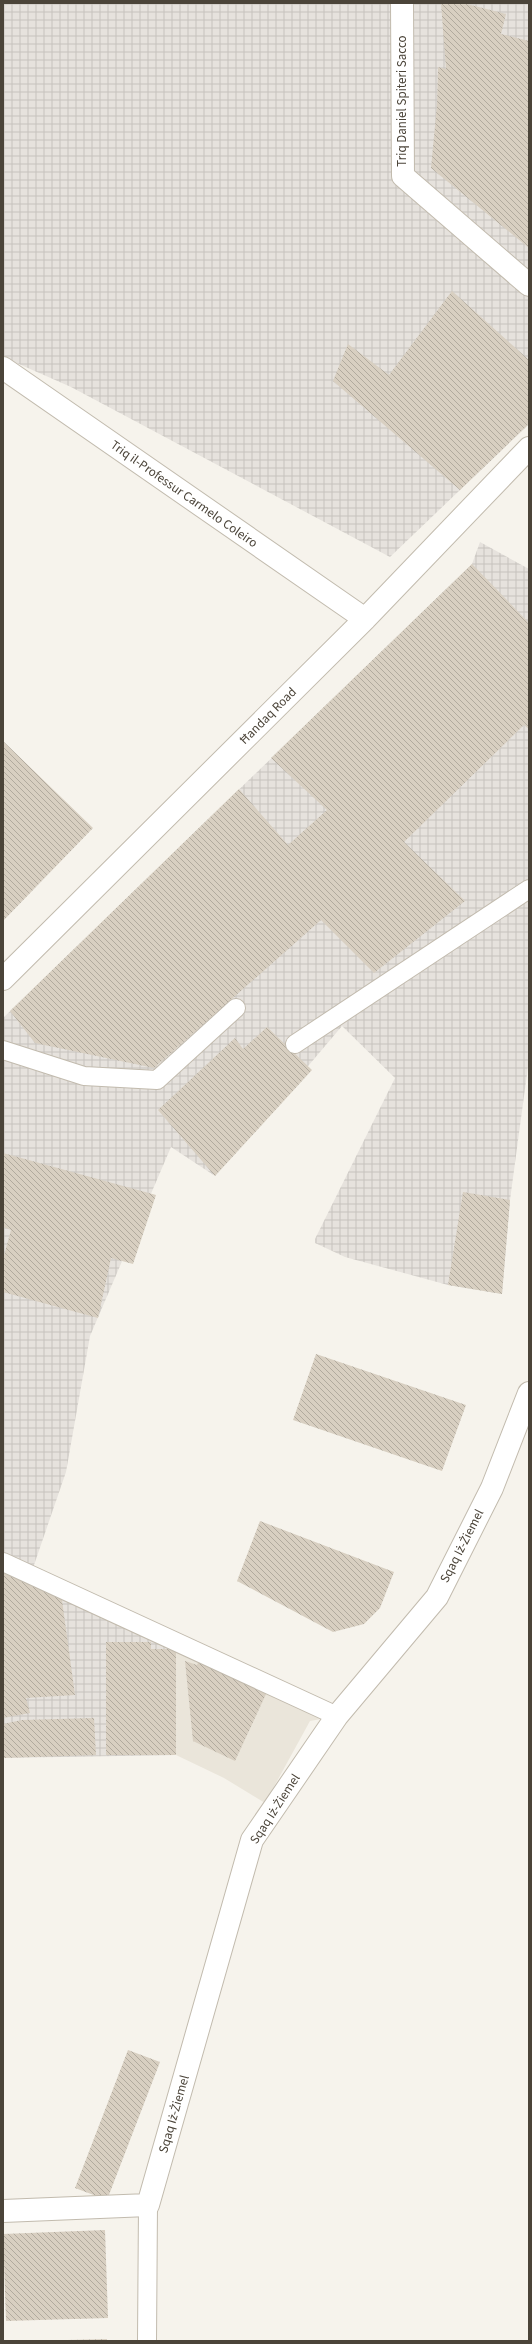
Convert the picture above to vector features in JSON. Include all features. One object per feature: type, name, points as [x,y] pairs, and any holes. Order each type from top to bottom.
[{"type":"street","name":"Triq Daniel Spiteri Sacco","points":[[402,3],[403,176],[529,285]]},
{"type":"street","name":"Triq il-Professur Carmelo Coleiro","points":[[3,368],[365,619]]},
{"type":"street","name":"Ħandaq Road","points":[[3,979],[365,619],[529,448]]},
{"type":"street","name":"Sqaq Iż-Żiemel","points":[[148,2205],[252,1840],[337,1716],[437,1597],[492,1488],[529,1393]]},
{"type":"street","points":[[3,2211],[148,2205]]},
{"type":"lane","points":[[295,1044],[529,889]]},
{"type":"lane","points":[[3,1050],[84,1076],[157,1080],[236,1008]]},
{"type":"lane","points":[[3,1562],[337,1716]]},
{"type":"lane","points":[[147,2341],[148,2205]]},
{"type":"shaded area","points":[[3,3],[529,3],[529,424],[390,557],[71,387],[3,357]]},
{"type":"shaded area","points":[[480,542],[529,569],[529,1059],[510,1200],[502,1294],[448,1285],[345,1257],[315,1243],[315,1239],[395,1078],[342,1026],[215,1176],[171,1147],[90,1336],[66,1472],[34,1565],[40,1582],[176,1649],[176,1755],[3,1758],[3,1018],[472,564]]},
{"type":"shaded area","points":[[176,1649],[200,1658],[321,1719],[310,1721],[265,1803],[224,1778],[176,1755]]},
{"type":"building","points":[[441,3],[463,3],[506,14],[501,34],[529,41],[529,248],[431,168],[437,105],[438,67],[446,69]]},
{"type":"building","points":[[452,291],[529,360],[529,424],[460,490],[333,381],[348,344],[389,375]]},
{"type":"building","points":[[472,564],[529,623],[529,729],[524,725],[404,842],[465,901],[374,973],[321,920],[154,1068],[35,1043],[10,1011],[239,789],[288,845],[327,810],[271,758]]},
{"type":"building","points":[[3,741],[93,828],[3,921]]},
{"type":"building","points":[[267,1027],[312,1070],[215,1176],[158,1110],[235,1038],[243,1049]]},
{"type":"building","points":[[3,1153],[156,1195],[133,1264],[111,1258],[98,1318],[3,1292],[3,1259],[11,1230],[3,1227]]},
{"type":"building","points":[[463,1192],[510,1200],[502,1294],[448,1285]]},
{"type":"building","points":[[316,1354],[466,1405],[442,1471],[293,1420]]},
{"type":"building","points":[[260,1521],[394,1572],[380,1608],[364,1624],[333,1632],[237,1581]]},
{"type":"building","points":[[3,1573],[62,1600],[75,1695],[26,1698],[30,1713],[3,1718]]},
{"type":"building","points":[[106,1642],[151,1642],[151,1649],[176,1649],[176,1755],[106,1755]]},
{"type":"building","points":[[200,1658],[267,1692],[235,1761],[193,1741],[185,1661],[197,1665]]},
{"type":"building","points":[[94,1718],[96,1755],[3,1758],[3,1724],[22,1720]]},
{"type":"building","points":[[128,2050],[160,2062],[107,2200],[75,2188]]},
{"type":"building","points":[[105,2230],[108,2318],[6,2321],[3,2234]]},
{"type":"building","points":[[107,2339],[107,2341],[67,2341],[67,2340]]}]
